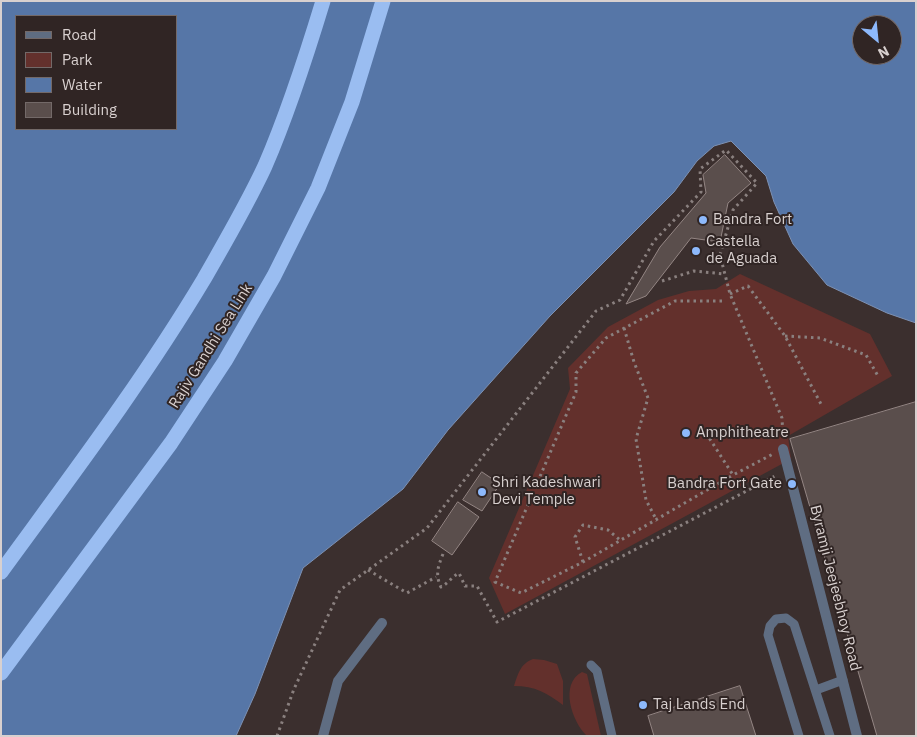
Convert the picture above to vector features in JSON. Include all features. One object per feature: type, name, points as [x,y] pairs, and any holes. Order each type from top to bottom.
[{"type":"highway","points":[[1,572],[174,329],[226,242],[265,166],[303,67],[323,1]]},
{"type":"highway","name":"Rajiv Gandhi Sea Link","points":[[1,673],[171,443],[225,361],[274,276],[318,188],[352,102],[383,1]]},
{"type":"street","name":"Byramji Jeejeebhoy Road","points":[[783,449],[858,736]]},
{"type":"street","points":[[323,736],[338,681],[382,623]]},
{"type":"lane","points":[[798,736],[768,635],[770,626],[776,619],[786,618],[794,624],[830,736]]},
{"type":"lane","points":[[591,665],[597,671],[612,736]]},
{"type":"lane","points":[[816,690],[843,680]]},
{"type":"path","points":[[278,736],[294,689],[340,590],[427,528],[596,311],[620,300],[654,241],[701,192],[700,170],[726,150],[757,184],[733,210],[720,255],[730,294],[782,418],[783,449],[733,475],[657,521],[583,562],[521,593],[495,582],[576,392],[576,373],[606,338],[675,301],[722,300]]},
{"type":"path","points":[[662,281],[694,271],[725,274]]},
{"type":"path","points":[[730,294],[748,286],[785,336],[822,406]]},
{"type":"path","points":[[624,328],[634,362],[648,398],[636,439],[646,500],[657,521]]},
{"type":"path","points":[[785,336],[820,338],[866,355],[878,376]]},
{"type":"path","points":[[706,433],[733,475]]},
{"type":"path","points":[[444,554],[436,577],[441,587],[448,584],[451,577],[459,573],[465,586],[477,586],[497,622],[788,469]]},
{"type":"path","points":[[583,562],[575,537],[583,526],[608,530],[620,540]]},
{"type":"path","points":[[368,570],[407,593],[436,577]]},
{"type":"green space","points":[[740,274],[870,334],[892,376],[788,436],[791,459],[505,614],[489,578],[570,389],[568,368],[608,327],[658,300],[689,291],[716,289]]},
{"type":"green space","points":[[533,659],[557,664],[563,681],[563,705],[540,691],[528,687],[514,686],[522,667]]},
{"type":"green space","points":[[582,672],[587,674],[601,736],[587,736],[577,722],[570,703],[571,685]]},
{"type":"water","points":[[1,1],[916,1],[916,323],[887,313],[827,285],[793,244],[774,202],[766,176],[731,141],[714,146],[697,161],[674,192],[550,316],[448,430],[403,489],[303,568],[255,694],[236,736],[1,736]]},
{"type":"building","name":"Bandra Fort","points":[[725,155],[751,183],[728,203],[720,242],[691,238],[646,296],[626,304],[660,247],[706,193],[703,175]]},
{"type":"building","points":[[916,402],[916,736],[877,736],[790,439]]},
{"type":"building","name":"Shri Kadeshwari Devi Temple","points":[[482,472],[500,484],[482,511],[463,500]]},
{"type":"building","points":[[458,502],[479,517],[452,555],[432,541]]},
{"type":"building","points":[[740,686],[756,736],[654,736],[648,716]]},
{"type":"place","name":"Bandra Fort","points":[[703,220]]},
{"type":"place","name":"Castella de Aguada","points":[[696,251]]},
{"type":"place","name":"Amphitheatre","points":[[686,433]]},
{"type":"place","name":"Bandra Fort Gate","points":[[792,484]]},
{"type":"place","name":"Shri Kadeshwari Devi Temple","points":[[482,492]]},
{"type":"place","name":"Taj Lands End","points":[[643,705]]}]
